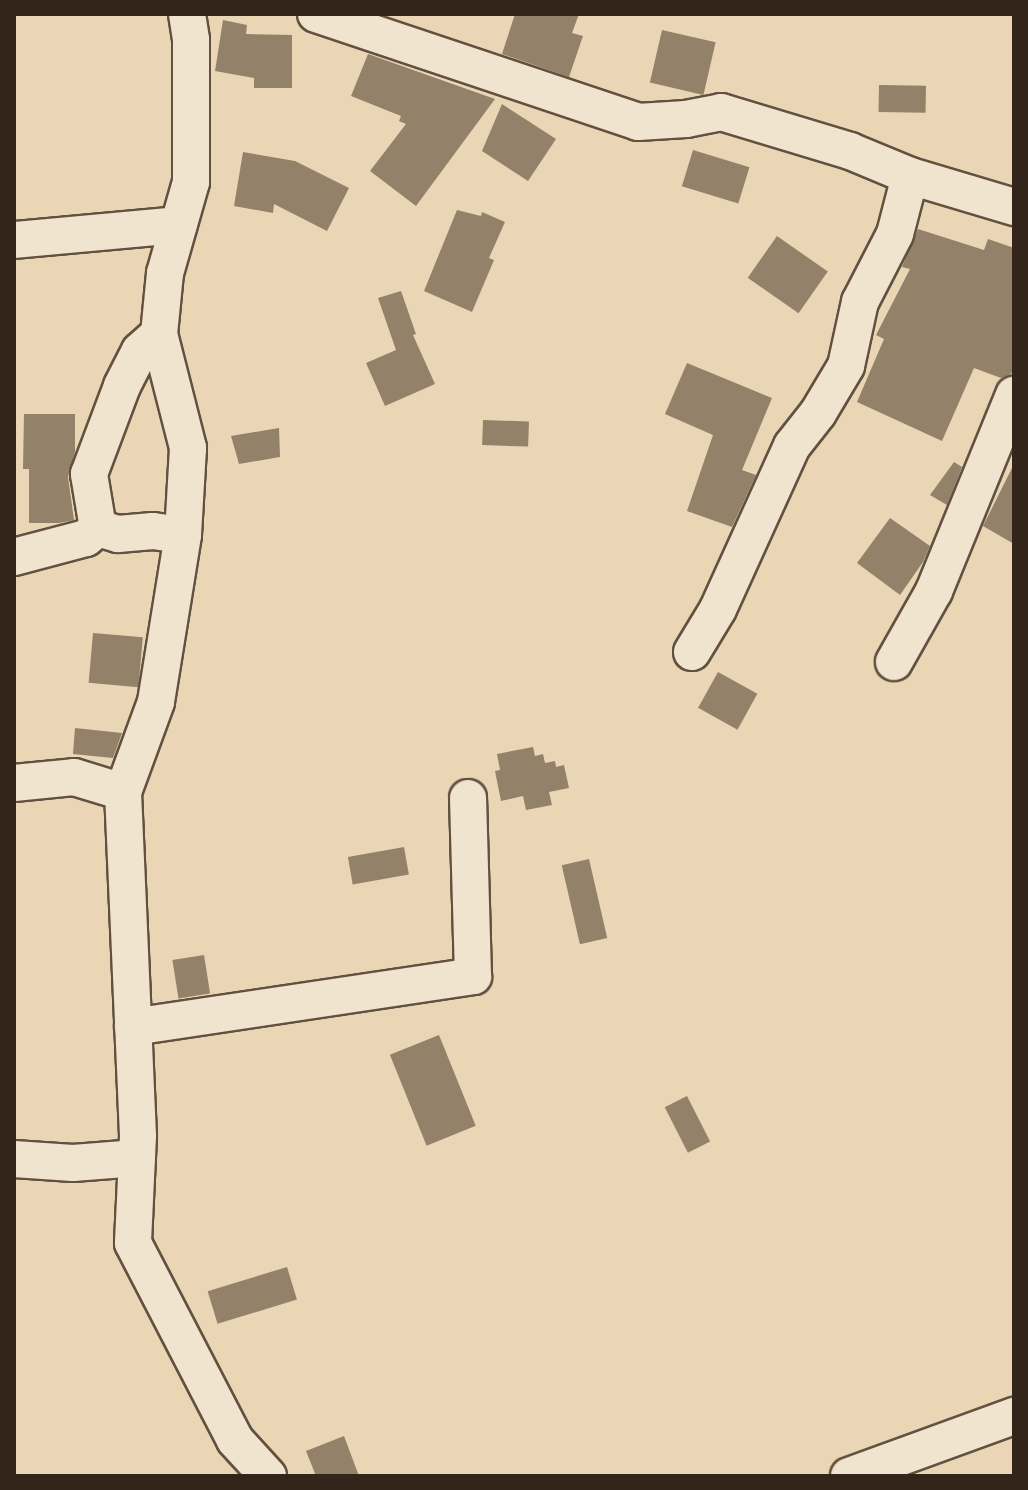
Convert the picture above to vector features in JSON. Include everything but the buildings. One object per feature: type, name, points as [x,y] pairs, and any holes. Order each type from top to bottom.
[{"type":"street","points":[[187,14],[191,54],[191,182],[165,273],[159,334],[188,448],[183,535],[156,702],[123,792],[137,1158],[133,1243],[235,1440],[268,1476]]},
{"type":"street","points":[[316,14],[638,122],[686,119],[721,112],[850,151],[910,176],[1014,207]]},
{"type":"street","points":[[692,652],[718,609],[792,446],[818,413],[846,366],[860,302],[895,234],[910,176]]},
{"type":"street","points":[[14,240],[178,225]]},
{"type":"street","points":[[98,528],[89,474],[122,386],[140,351],[159,334]]},
{"type":"street","points":[[894,662],[934,591],[1014,395]]},
{"type":"street","points":[[98,528],[118,534],[153,531],[183,535]]},
{"type":"street","points":[[14,557],[86,538],[98,528]]},
{"type":"street","points":[[14,783],[74,777],[123,792]]},
{"type":"street","points":[[133,1027],[473,976],[468,798]]},
{"type":"street","points":[[14,1159],[73,1163],[137,1158]]},
{"type":"street","points":[[849,1476],[1014,1416]]}]
